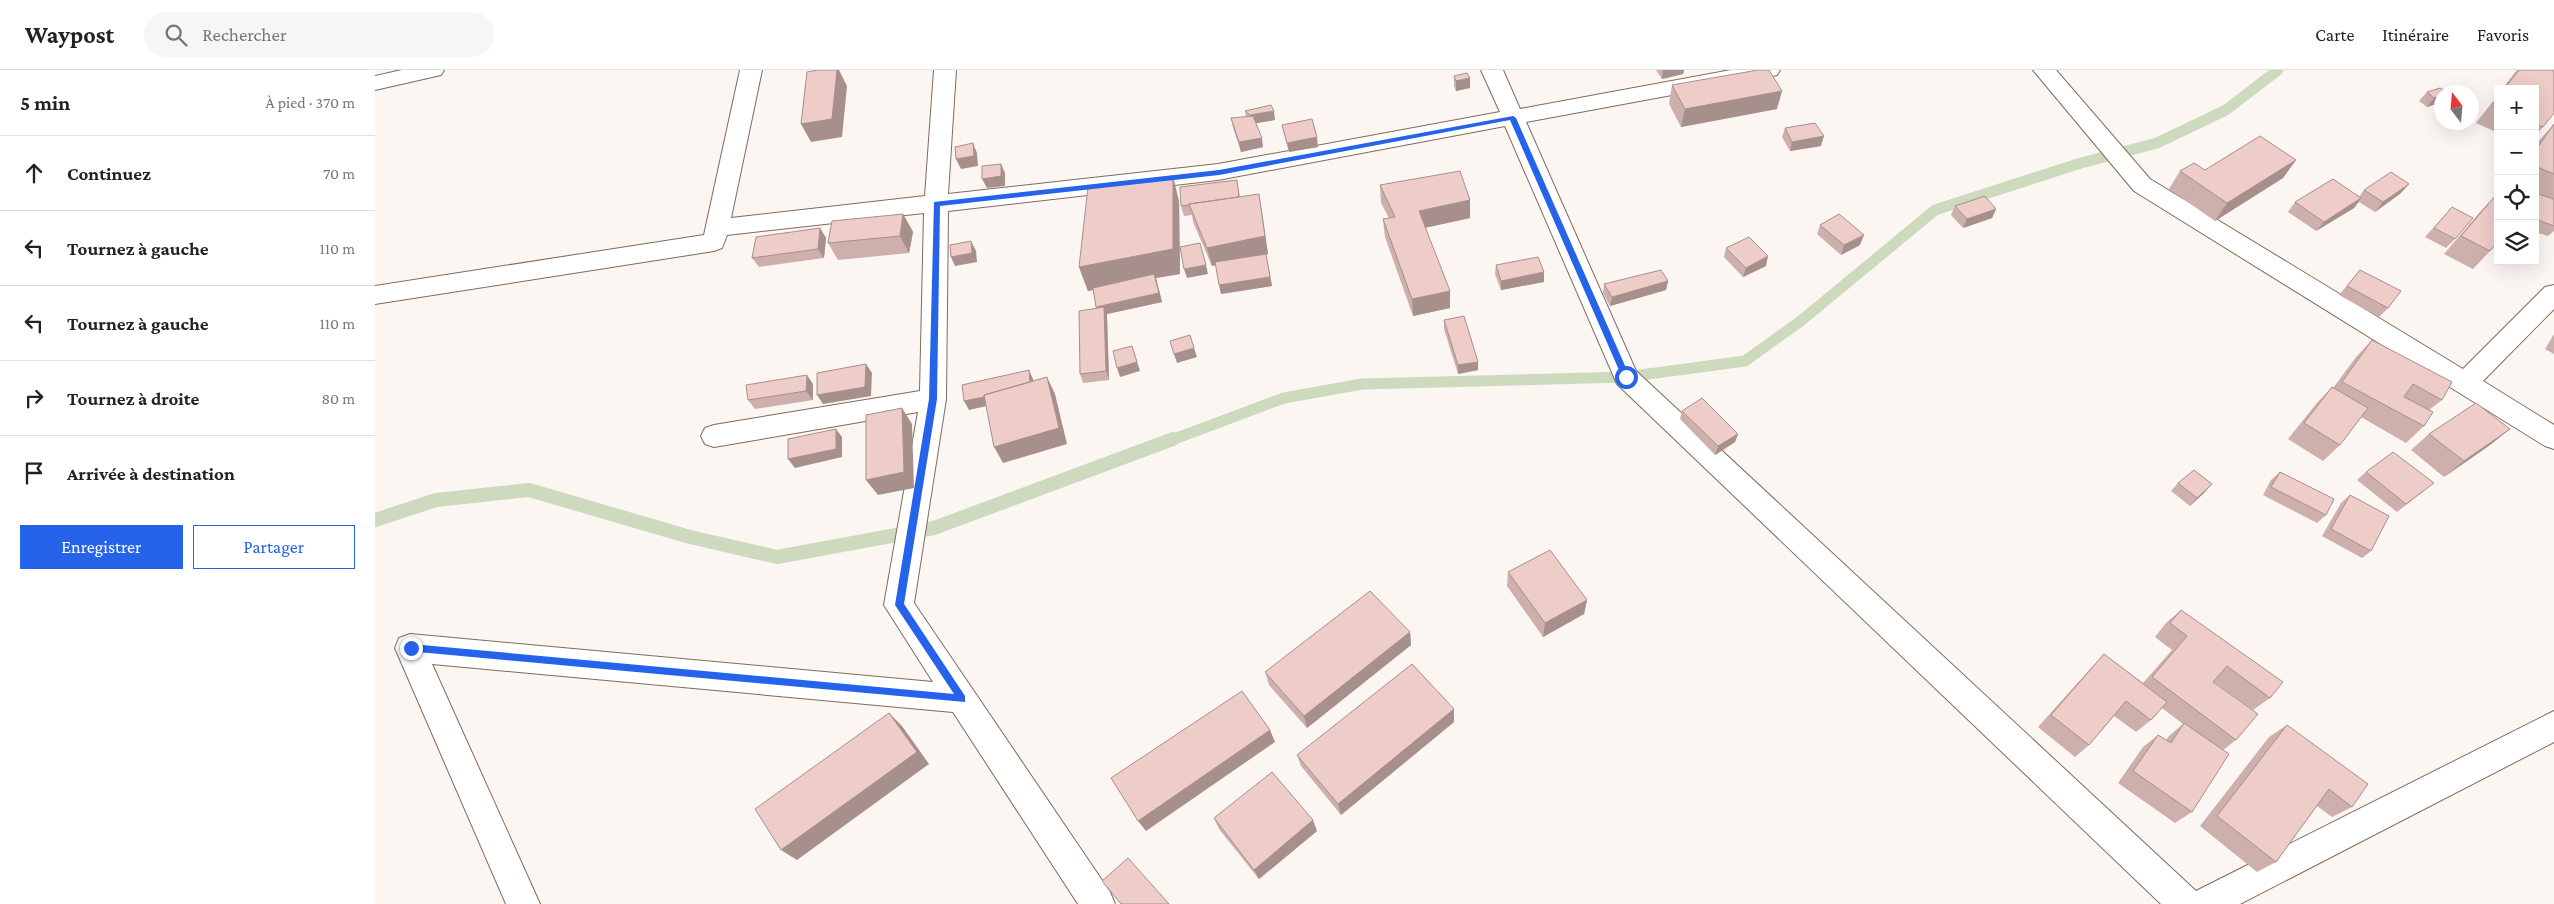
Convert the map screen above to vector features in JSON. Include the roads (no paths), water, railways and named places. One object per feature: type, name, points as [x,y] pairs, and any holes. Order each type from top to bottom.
[{"type":"street","points":[[375,83],[433,70]]},
{"type":"street","points":[[375,295],[714,242],[751,70]]},
{"type":"street","points":[[945,70],[936,204],[933,399],[899,605],[1098,904]]},
{"type":"street","points":[[1492,70],[1626,377],[2185,904]]},
{"type":"street","points":[[717,228],[1219,172],[1769,70]]},
{"type":"street","points":[[2045,70],[2142,185],[2554,438]]},
{"type":"street","points":[[2464,384],[2554,294]]},
{"type":"street","points":[[714,436],[933,399]]},
{"type":"street","points":[[523,904],[411,648],[962,699]]},
{"type":"street","points":[[2205,904],[2554,726]]},
{"type":"waterway","points":[[1169,441],[1284,398],[1362,384],[1626,377],[1745,361],[1802,320],[1935,210],[2081,163],[2157,143],[2226,110],[2278,70]]},
{"type":"waterway","points":[[375,520],[436,500],[529,490],[690,537],[777,557],[934,528],[1173,439]]}]
